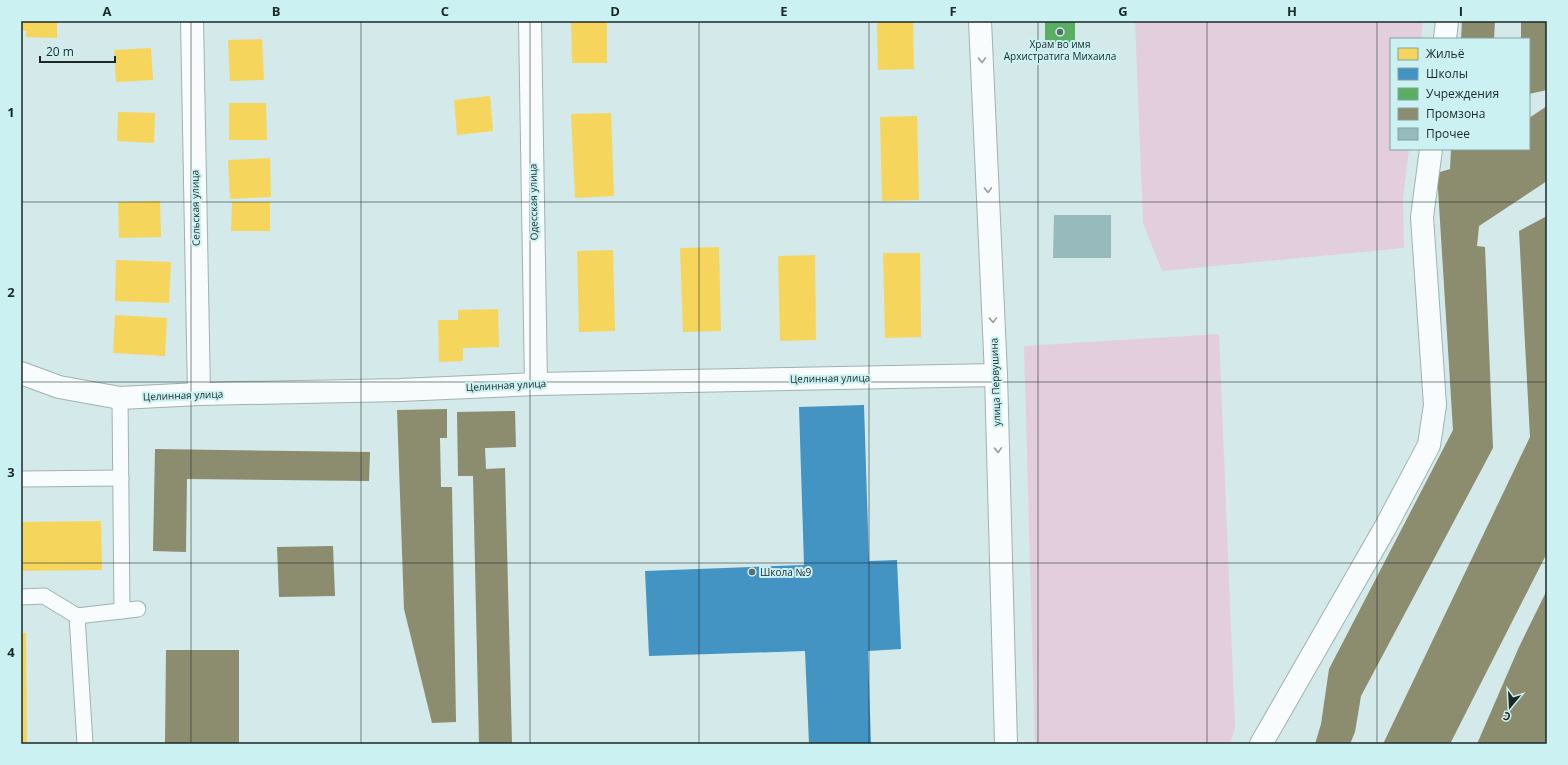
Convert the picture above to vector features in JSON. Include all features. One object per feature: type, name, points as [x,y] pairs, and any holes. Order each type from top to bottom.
[{"type":"street","name":"Сельская улица","points":[[192,21],[199,394]]},
{"type":"street","name":"Одесская улица","points":[[530,21],[536,384]]},
{"type":"street","name":"улица Первушина","points":[[980,21],[996,375],[1006,744]]},
{"type":"street","points":[[1445,38],[1447,21]]},
{"type":"street","points":[[1261,744],[1385,528],[1428,445],[1435,404],[1422,217],[1431,150]]},
{"type":"street","name":"Целинная улица","points":[[21,373],[59,387],[120,398],[199,394],[400,390],[536,384],[996,375]]},
{"type":"lane","points":[[120,398],[122,611]]},
{"type":"lane","points":[[21,479],[121,478]]},
{"type":"lane","points":[[21,597],[44,596],[77,616],[138,610]]},
{"type":"lane","points":[[77,616],[85,744]]},
{"type":"shaded area","points":[[1135,21],[1423,21],[1421,38],[1390,38],[1390,150],[1409,150],[1403,198],[1404,248],[1162,271],[1143,223]]},
{"type":"shaded area","points":[[1219,334],[1235,727],[1230,744],[1035,744],[1024,346]]},
{"type":"building: Жильё","points":[[21,21],[57,21],[57,38],[26,37],[26,31],[21,31]]},
{"type":"building: Жильё","points":[[571,21],[607,21],[607,63],[572,63]]},
{"type":"building: Жильё","points":[[877,21],[913,21],[914,69],[878,70]]},
{"type":"building: Жильё","points":[[262,39],[264,80],[230,81],[228,40]]},
{"type":"building: Жильё","points":[[151,48],[153,80],[116,82],[114,50]]},
{"type":"building: Жильё","points":[[490,96],[493,131],[457,135],[454,100]]},
{"type":"building: Жильё","points":[[229,103],[266,103],[267,140],[229,140]]},
{"type":"building: Жильё","points":[[118,112],[155,113],[154,143],[117,141]]},
{"type":"building: Жильё","points":[[611,113],[614,196],[575,198],[571,114]]},
{"type":"building: Жильё","points":[[917,116],[919,200],[882,201],[880,117]]},
{"type":"building: Жильё","points":[[270,158],[271,197],[230,199],[228,160]]},
{"type":"building: Жильё","points":[[160,201],[161,237],[119,238],[118,202]]},
{"type":"building: Жильё","points":[[232,202],[270,202],[270,231],[231,231]]},
{"type":"building: Жильё","points":[[719,247],[721,331],[683,332],[680,248]]},
{"type":"building: Жильё","points":[[613,250],[615,331],[579,332],[577,251]]},
{"type":"building: Жильё","points":[[883,253],[920,253],[921,337],[885,338]]},
{"type":"building: Жильё","points":[[815,255],[816,340],[780,341],[778,256]]},
{"type":"building: Жильё","points":[[116,260],[171,262],[169,303],[115,301]]},
{"type":"building: Жильё","points":[[498,309],[499,347],[463,348],[463,361],[439,362],[438,320],[458,320],[458,310]]},
{"type":"building: Жильё","points":[[115,315],[167,318],[165,356],[113,353]]},
{"type":"building: Жильё","points":[[101,521],[102,570],[21,571],[21,522]]},
{"type":"building: Жильё","points":[[21,633],[26,633],[27,744],[21,744]]},
{"type":"building: Школы","points":[[864,405],[869,561],[897,560],[901,649],[868,651],[871,744],[809,744],[805,651],[649,656],[645,571],[804,565],[799,407]]},
{"type":"building: Учреждения","name":"Храм во имя Архистратига Михаила","points":[[1045,21],[1075,21],[1075,44],[1045,44]]},
{"type":"building: Промзона","points":[[1462,21],[1495,21],[1494,38],[1461,38]]},
{"type":"building: Промзона","points":[[1521,21],[1547,21],[1547,90],[1530,94],[1530,38],[1521,38]]},
{"type":"building: Промзона","points":[[1547,106],[1547,181],[1479,226],[1477,246],[1485,247],[1493,448],[1361,696],[1355,732],[1350,744],[1315,744],[1321,724],[1329,669],[1453,430],[1437,173],[1450,169],[1451,150],[1530,150],[1530,117]]},
{"type":"building: Промзона","points":[[1547,216],[1547,553],[1450,744],[1383,744],[1530,437],[1519,231]]},
{"type":"building: Промзона","points":[[447,409],[447,438],[440,438],[441,487],[452,487],[456,722],[432,723],[404,609],[397,410]]},
{"type":"building: Промзона","points":[[515,411],[516,447],[485,448],[486,469],[505,468],[512,744],[479,744],[473,476],[458,476],[457,412]]},
{"type":"building: Промзона","points":[[155,449],[370,452],[369,481],[187,479],[186,552],[153,551]]},
{"type":"building: Промзона","points":[[333,546],[335,596],[279,597],[277,547]]},
{"type":"building: Промзона","points":[[1547,590],[1547,744],[1477,744],[1519,647]]},
{"type":"building: Промзона","points":[[166,650],[239,650],[239,744],[165,744]]},
{"type":"building: Прочее","points":[[1054,215],[1111,215],[1111,258],[1053,258]]},
{"type":"place","name":"Храм во имя Архистратига Михаила","points":[[1060,32]]},
{"type":"place","name":"Школа №9","points":[[752,572]]}]
